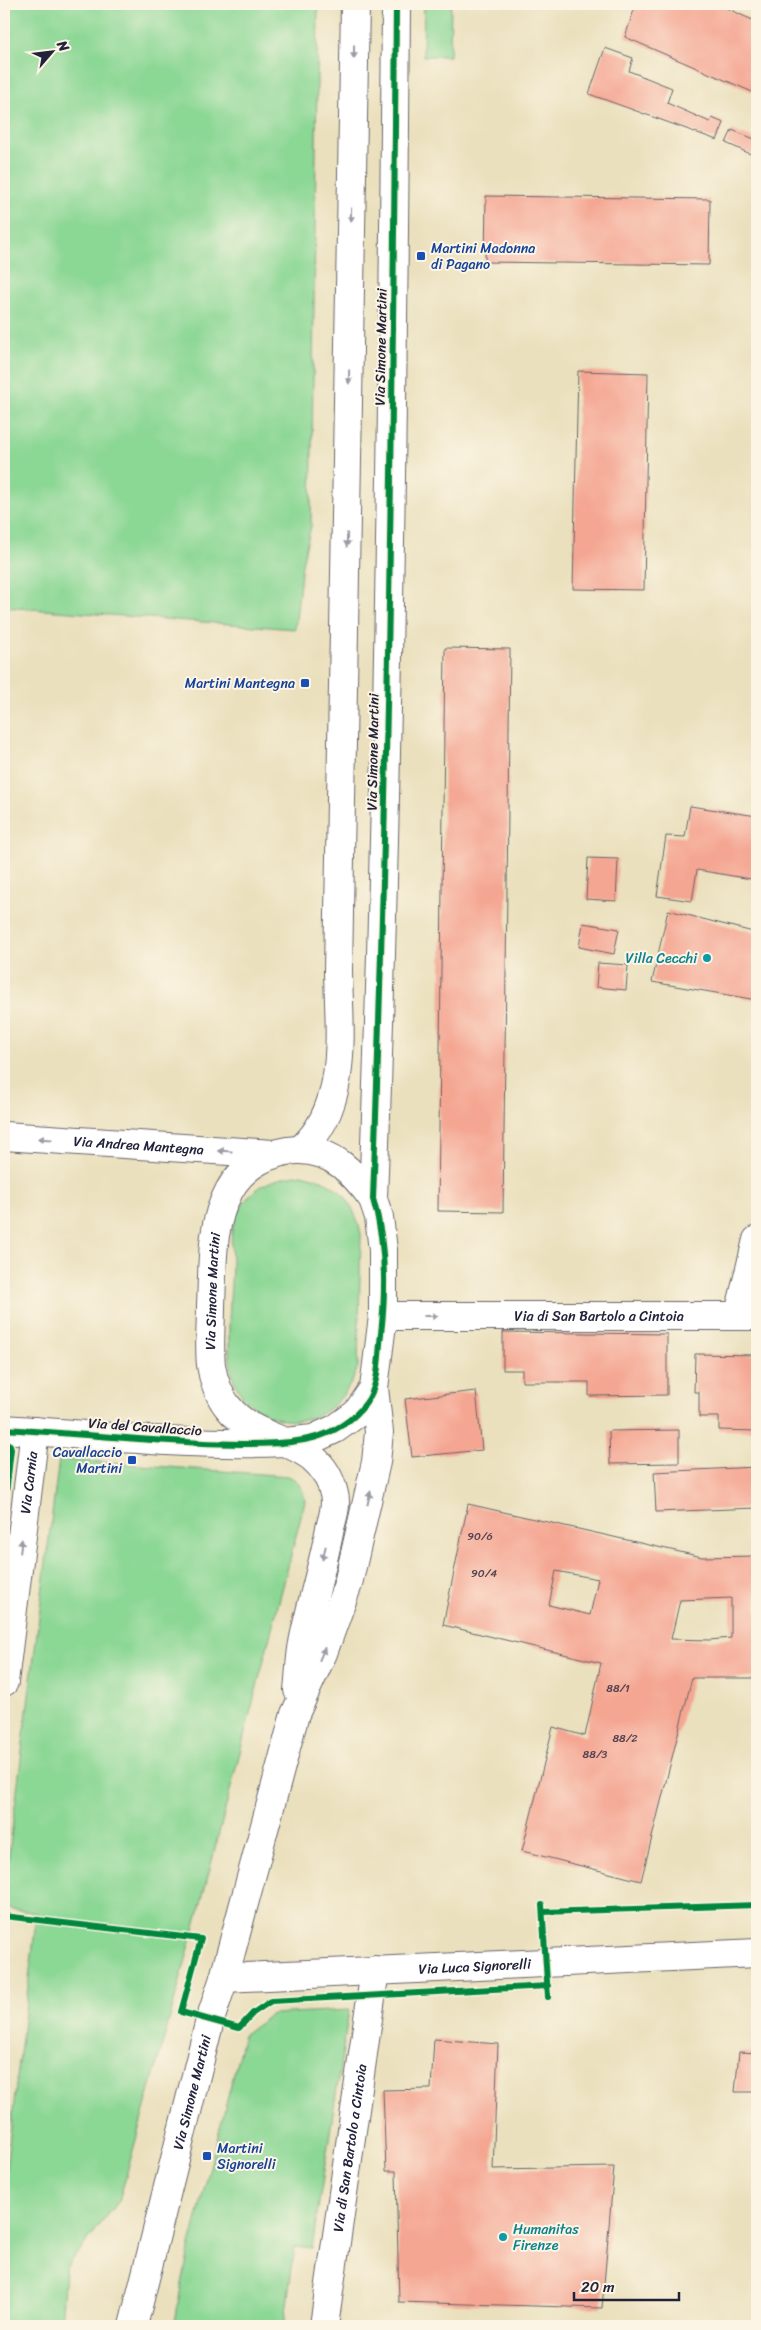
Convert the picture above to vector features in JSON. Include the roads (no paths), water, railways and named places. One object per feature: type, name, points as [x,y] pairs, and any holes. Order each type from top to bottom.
[{"type":"street","points":[[300,1150],[317,1134],[328,1109],[338,1075],[338,961],[355,4]]},
{"type":"street","name":"Via Simone Martini","points":[[295,1714],[323,1652],[345,1592],[372,1485],[378,1440],[374,1388],[383,1316],[382,1234],[373,1199],[382,962],[394,351],[396,4]]},
{"type":"street","name":"Via Andrea Mantegna","points":[[4,1136],[273,1154]]},
{"type":"street","name":"Via Simone Martini","points":[[133,2326],[210,2020],[224,1978],[295,1714],[303,1640],[335,1504],[332,1486],[320,1465],[301,1449],[257,1430],[235,1414],[227,1406],[216,1384],[211,1365],[213,1251],[218,1218],[230,1189],[253,1164],[273,1154],[300,1150],[322,1154],[344,1165],[358,1178],[373,1199]]},
{"type":"street","name":"Via di San Bartolo a Cintoia","points":[[383,1316],[748,1315],[757,1240]]},
{"type":"street","name":"Via Simone Martini","points":[[285,1442],[313,1438],[335,1429],[356,1414],[374,1388]]},
{"type":"street","name":"Via del Cavallaccio","points":[[4,1429],[149,1441],[235,1444],[285,1442]]},
{"type":"street","name":"Via Carnia","points":[[4,1682],[35,1431]]},
{"type":"street","name":"Via Luca Signorelli","points":[[224,1978],[757,1953]]},
{"type":"street","name":"Via di San Bartolo a Cintoia","points":[[324,2326],[376,1970]]},
{"type":"place","name":"Martini Madonna di Pagano","points":[[421,256]]},
{"type":"place","name":"Martini Mantegna","points":[[305,683]]},
{"type":"place","name":"Villa Cecchi","points":[[707,958]]},
{"type":"place","name":"Cavallaccio Martini","points":[[132,1460]]},
{"type":"place","name":"Martini Signorelli","points":[[207,2156]]},
{"type":"place","name":"Humanitas Firenze","points":[[503,2237]]}]
